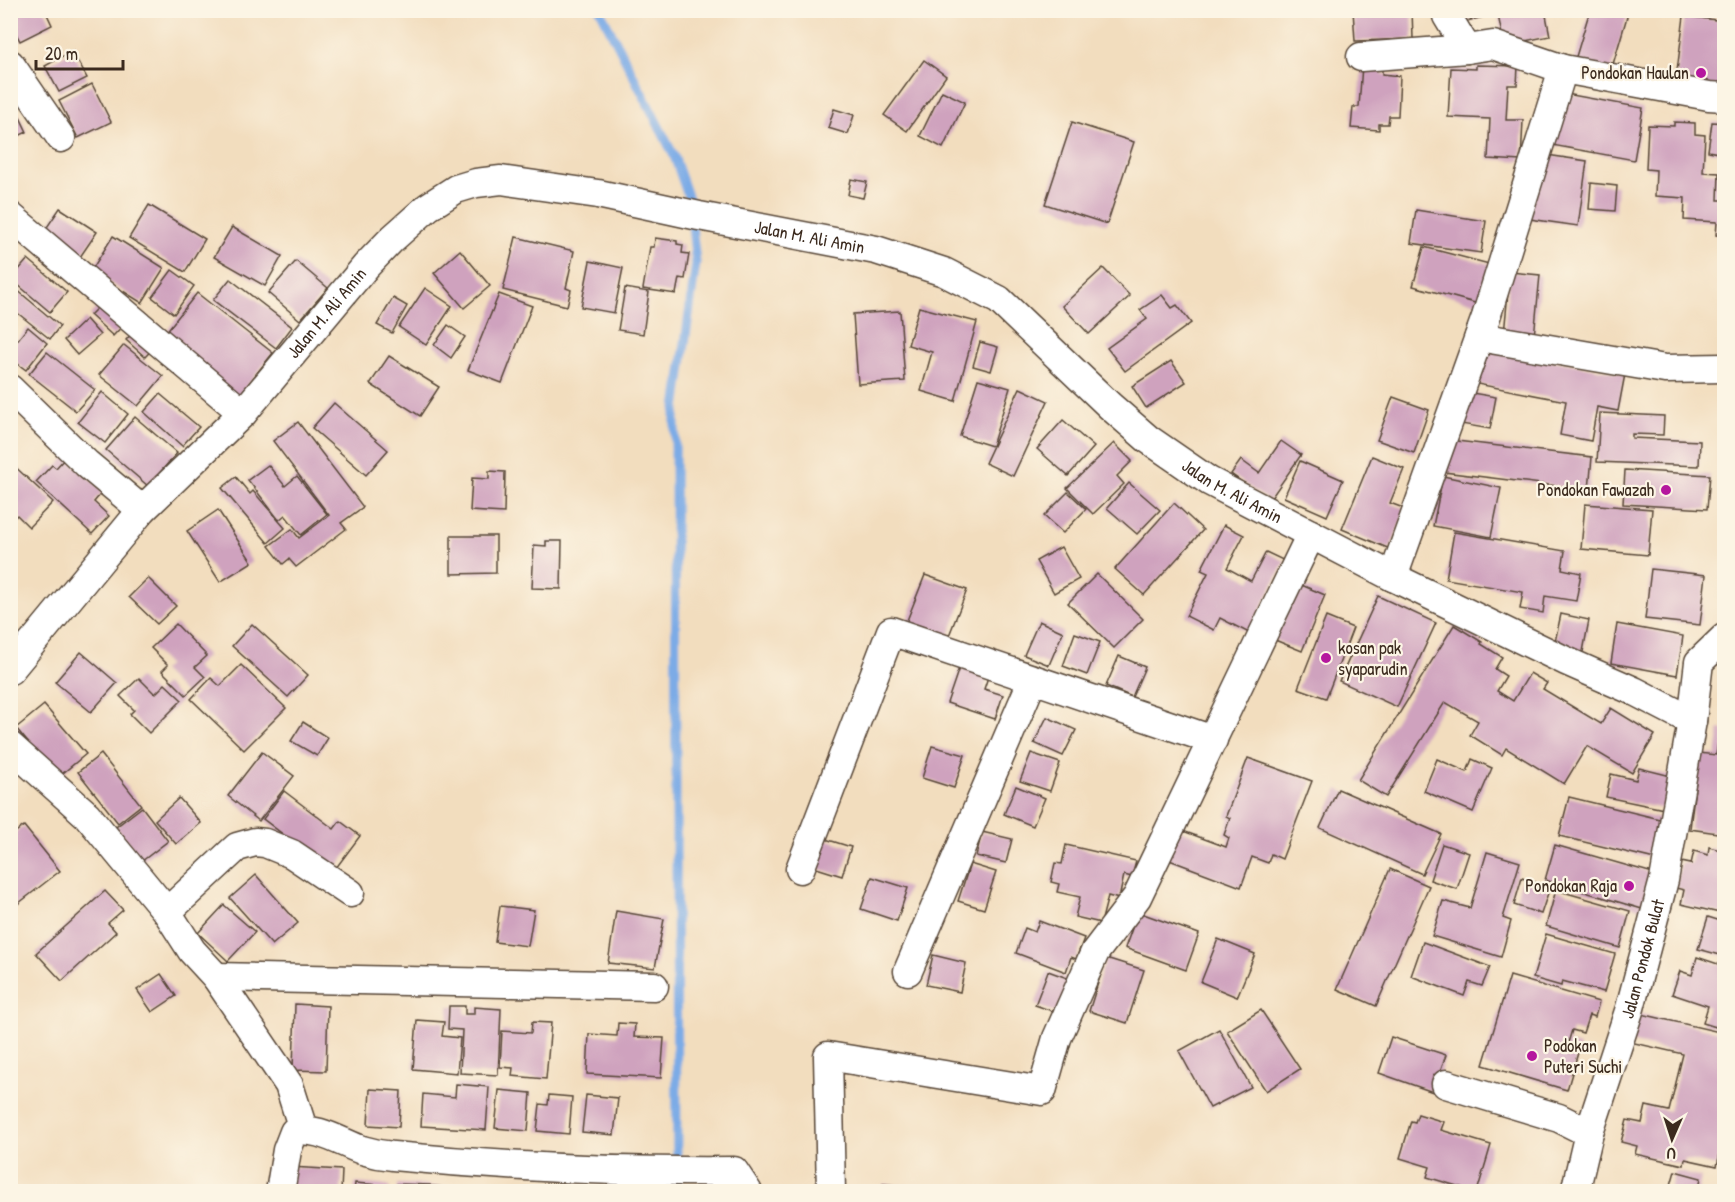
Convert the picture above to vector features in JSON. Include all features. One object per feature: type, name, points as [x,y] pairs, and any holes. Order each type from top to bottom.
[{"type":"street","points":[[1446,10],[1447,16],[1467,49]]},
{"type":"street","points":[[1360,57],[1493,45],[1563,69],[1725,97]]},
{"type":"street","points":[[10,64],[61,138]]},
{"type":"street","points":[[1393,577],[1479,337],[1563,69]]},
{"type":"street","name":"Jalan M. Ali Amin","points":[[10,670],[142,510],[243,413],[366,266],[392,239],[428,207],[456,189],[476,183],[501,180],[598,194],[688,214],[876,250],[944,272],[999,300],[1148,439],[1209,481],[1393,577],[1566,661],[1634,691],[1692,721]]},
{"type":"street","points":[[10,216],[243,413]]},
{"type":"street","points":[[1479,337],[1665,369],[1725,368]]},
{"type":"street","points":[[10,389],[87,464],[142,510]]},
{"type":"street","points":[[831,1191],[828,1056],[1042,1091],[1058,1038],[1095,952],[1137,897],[1311,534]]},
{"type":"street","points":[[800,869],[891,632],[1213,740]]},
{"type":"street","name":"Jalan Pondok Bulat","points":[[1575,1191],[1589,1133],[1630,1008],[1664,880],[1692,721],[1699,662],[1725,638]]},
{"type":"street","points":[[908,971],[1033,679]]},
{"type":"street","points":[[10,746],[87,815],[168,912],[192,951],[216,977],[289,1085],[303,1129]]},
{"type":"street","points":[[168,912],[237,847],[255,842],[265,843],[292,854],[350,893]]},
{"type":"street","points":[[216,977],[654,986]]},
{"type":"street","points":[[1446,1084],[1559,1118],[1589,1133]]},
{"type":"street","points":[[280,1191],[290,1141],[294,1132],[303,1129],[349,1143],[375,1154],[452,1161],[648,1172],[734,1171],[748,1191]]},
{"type":"building","points":[[10,10],[45,10],[52,25],[20,41],[10,22]]},
{"type":"building","points":[[1353,10],[1412,10],[1413,39],[1355,41]]},
{"type":"building","points":[[1455,10],[1483,10],[1484,17],[1458,23]]},
{"type":"building","points":[[1497,10],[1545,10],[1550,36],[1504,45]]},
{"type":"building","points":[[1590,10],[1629,10],[1611,71],[1575,60]]},
{"type":"building","name":"Pondokan Haulan","points":[[1684,16],[1724,21],[1724,93],[1675,87]]},
{"type":"building","points":[[72,51],[87,78],[59,92],[45,66]]},
{"type":"building","points":[[924,60],[946,76],[907,131],[884,115]]},
{"type":"building","points":[[1362,65],[1382,67],[1382,74],[1400,76],[1398,116],[1389,116],[1388,124],[1379,124],[1379,130],[1351,128],[1353,107],[1359,107]]},
{"type":"building","points":[[1476,65],[1518,66],[1517,85],[1508,85],[1506,120],[1523,120],[1521,161],[1488,159],[1490,119],[1448,117],[1451,68],[1476,69]]},
{"type":"building","points":[[92,84],[111,122],[78,138],[59,101]]},
{"type":"building","points":[[942,91],[965,102],[943,148],[920,136]]},
{"type":"building","points":[[1561,93],[1643,108],[1634,160],[1552,145]]},
{"type":"building","points":[[834,109],[854,115],[848,134],[828,128]]},
{"type":"building","points":[[17,111],[27,132],[10,140],[10,114]]},
{"type":"building","points":[[1072,122],[1134,142],[1107,224],[1045,204]]},
{"type":"building","points":[[1674,122],[1695,123],[1695,134],[1705,135],[1703,172],[1719,173],[1718,200],[1724,200],[1724,236],[1716,235],[1717,222],[1684,220],[1685,198],[1655,196],[1656,170],[1646,169],[1648,125],[1674,126]]},
{"type":"building","points":[[1712,122],[1724,123],[1724,154],[1708,151]]},
{"type":"building","points":[[1540,154],[1587,161],[1578,226],[1530,219]]},
{"type":"building","points":[[851,179],[867,182],[863,198],[848,195]]},
{"type":"building","points":[[1591,183],[1617,186],[1615,211],[1589,209]]},
{"type":"building","points":[[149,205],[205,239],[185,272],[129,238]]},
{"type":"building","points":[[60,208],[97,232],[78,260],[41,236]]},
{"type":"building","points":[[1416,210],[1486,221],[1481,253],[1411,243]]},
{"type":"building","points":[[232,227],[282,256],[265,286],[214,257]]},
{"type":"building","points":[[113,236],[164,268],[142,303],[91,271]]},
{"type":"building","points":[[516,237],[574,251],[566,288],[571,290],[567,306],[503,290]]},
{"type":"building","points":[[655,238],[677,241],[677,244],[683,245],[682,253],[689,254],[685,279],[679,278],[676,294],[643,289],[650,247],[654,247]]},
{"type":"building","points":[[1424,247],[1497,266],[1486,306],[1413,286]]},
{"type":"building","points":[[460,250],[490,286],[464,308],[434,273]]},
{"type":"building","points":[[28,259],[67,292],[50,312],[11,279]]},
{"type":"building","points":[[296,261],[328,288],[300,320],[268,293]]},
{"type":"building","points":[[590,261],[623,268],[614,313],[581,307]]},
{"type":"building","points":[[1103,268],[1130,296],[1089,334],[1062,306]]},
{"type":"building","points":[[172,270],[194,286],[174,314],[152,297]]},
{"type":"building","points":[[1510,272],[1540,275],[1534,337],[1504,334]]},
{"type":"building","points":[[230,279],[292,327],[276,348],[213,300]]},
{"type":"building","points":[[10,284],[60,326],[50,339],[10,307]]},
{"type":"building","points":[[425,288],[452,306],[426,345],[399,327]]},
{"type":"building","points":[[625,288],[649,292],[643,334],[618,330]]},
{"type":"building","points":[[197,293],[273,353],[237,398],[162,337]]},
{"type":"building","points":[[499,294],[532,306],[502,383],[468,370]]},
{"type":"building","points":[[1162,295],[1172,308],[1177,305],[1191,323],[1125,371],[1107,348],[1147,319],[1140,310]]},
{"type":"building","points":[[393,298],[407,306],[392,333],[377,325]]},
{"type":"building","points":[[106,299],[128,320],[113,336],[90,315]]},
{"type":"building","points":[[919,307],[977,322],[955,401],[921,391],[932,352],[908,345]]},
{"type":"building","points":[[900,311],[905,381],[858,384],[853,314]]},
{"type":"building","points":[[86,319],[100,335],[77,355],[64,340]]},
{"type":"building","points":[[448,325],[465,337],[451,358],[434,345]]},
{"type":"building","points":[[28,327],[47,343],[26,370],[10,358],[10,349]]},
{"type":"building","points":[[138,327],[157,344],[145,357],[126,340]]},
{"type":"building","points":[[980,342],[998,347],[991,371],[973,366]]},
{"type":"building","points":[[124,345],[163,376],[138,406],[99,375]]},
{"type":"building","points":[[1479,347],[1625,374],[1618,411],[1597,407],[1591,441],[1560,435],[1566,401],[1472,383]]},
{"type":"building","points":[[47,352],[95,390],[76,411],[29,374]]},
{"type":"building","points":[[389,356],[439,387],[420,416],[370,384]]},
{"type":"building","points":[[1171,361],[1186,382],[1146,408],[1132,386]]},
{"type":"building","points":[[978,379],[1010,388],[992,446],[960,436]]},
{"type":"building","points":[[1020,388],[1048,401],[1013,476],[985,463]]},
{"type":"building","points":[[102,392],[128,414],[105,443],[78,422]]},
{"type":"building","points":[[1466,392],[1496,397],[1490,429],[1461,424]]},
{"type":"building","points":[[160,394],[199,427],[182,446],[144,412]]},
{"type":"building","points":[[1393,397],[1429,410],[1414,453],[1377,440]]},
{"type":"building","points":[[334,403],[388,450],[366,475],[312,428]]},
{"type":"building","points":[[1600,413],[1664,416],[1663,435],[1632,434],[1632,438],[1700,441],[1699,466],[1597,462]]},
{"type":"building","points":[[135,417],[177,453],[148,486],[106,450]]},
{"type":"building","points":[[1063,420],[1094,447],[1068,476],[1037,449]]},
{"type":"building","points":[[298,422],[363,507],[341,523],[346,529],[296,567],[289,559],[283,564],[269,546],[292,529],[299,538],[329,515],[273,441]]},
{"type":"building","points":[[1448,440],[1592,457],[1589,490],[1444,472]]},
{"type":"building","points":[[1281,441],[1301,455],[1269,501],[1231,474],[1241,460],[1259,473]]},
{"type":"building","points":[[1114,443],[1132,461],[1117,476],[1124,484],[1093,514],[1067,488]]},
{"type":"building","points":[[1372,456],[1404,469],[1390,503],[1406,509],[1390,549],[1342,529]]},
{"type":"building","points":[[66,457],[103,491],[94,502],[109,516],[92,534],[36,482],[52,465],[56,468]]},
{"type":"building","points":[[1300,461],[1343,480],[1327,516],[1284,497]]},
{"type":"building","points":[[10,462],[53,502],[29,527],[17,515],[10,522]]},
{"type":"building","points":[[268,465],[285,486],[297,476],[327,514],[301,535],[285,515],[279,520],[248,480]]},
{"type":"building","name":"Pondokan Fawazah","points":[[1625,470],[1710,475],[1707,509],[1623,504]]},
{"type":"building","points":[[489,471],[505,472],[504,513],[470,511],[472,478],[489,479]]},
{"type":"building","points":[[1443,476],[1501,488],[1491,537],[1433,526]]},
{"type":"building","points":[[236,477],[250,494],[253,491],[285,528],[268,543],[222,488]]},
{"type":"building","points":[[1129,483],[1160,510],[1137,534],[1107,508]]},
{"type":"building","points":[[1068,492],[1086,509],[1063,533],[1044,516]]},
{"type":"building","points":[[1174,503],[1203,530],[1144,595],[1115,569]]},
{"type":"building","points":[[1585,504],[1652,509],[1648,555],[1581,549]]},
{"type":"building","points":[[218,510],[252,562],[220,582],[187,531]]},
{"type":"building","points":[[1224,525],[1244,535],[1227,568],[1251,581],[1266,552],[1285,561],[1249,633],[1220,618],[1214,630],[1186,616],[1208,573],[1201,570]]},
{"type":"building","points":[[1454,532],[1565,551],[1562,569],[1581,573],[1576,601],[1545,596],[1543,613],[1520,609],[1523,592],[1446,579]]},
{"type":"building","points":[[451,536],[496,536],[496,573],[451,574]]},
{"type":"building","points":[[546,541],[562,541],[561,589],[532,588],[534,545],[546,546]]},
{"type":"building","points":[[1061,547],[1079,579],[1054,593],[1036,561]]},
{"type":"building","points":[[1651,569],[1706,575],[1700,625],[1645,619]]},
{"type":"building","points":[[1097,574],[1143,619],[1114,648],[1068,603]]},
{"type":"building","points":[[925,575],[967,590],[948,638],[906,623]]},
{"type":"building","points":[[148,578],[176,606],[157,624],[129,597]]},
{"type":"building","points":[[1299,584],[1325,595],[1302,651],[1275,640]]},
{"type":"building","points":[[1378,596],[1436,623],[1397,707],[1339,681]]},
{"type":"building","points":[[1561,614],[1589,620],[1582,657],[1553,651]]},
{"type":"building","name":"kosan pak syaparudin","points":[[1326,617],[1353,628],[1326,698],[1298,688]]},
{"type":"building","points":[[1039,621],[1063,632],[1049,665],[1024,655]]},
{"type":"building","points":[[176,624],[207,656],[195,667],[205,677],[186,695],[162,671],[168,665],[151,648]]},
{"type":"building","points":[[252,624],[308,675],[288,697],[232,646]]},
{"type":"building","points":[[1617,624],[1683,636],[1677,675],[1611,663]]},
{"type":"building","points":[[1454,625],[1502,657],[1495,669],[1506,676],[1497,691],[1513,701],[1530,673],[1547,683],[1543,689],[1601,724],[1611,708],[1655,735],[1632,773],[1587,746],[1564,784],[1506,748],[1502,755],[1470,735],[1478,721],[1445,702],[1386,797],[1358,780]]},
{"type":"building","points":[[1075,633],[1100,642],[1087,675],[1063,666]]},
{"type":"building","points":[[81,652],[117,683],[91,712],[55,682]]},
{"type":"building","points":[[1119,656],[1145,667],[1132,697],[1106,686]]},
{"type":"building","points":[[241,665],[286,708],[244,750],[191,699],[211,678],[220,686]]},
{"type":"building","points":[[960,665],[989,674],[984,689],[1003,695],[995,719],[947,703]]},
{"type":"building","points":[[139,678],[155,694],[165,684],[182,700],[149,733],[130,714],[134,710],[120,696]]},
{"type":"building","points":[[44,705],[86,754],[57,778],[16,728]]},
{"type":"building","points":[[1047,717],[1076,730],[1063,756],[1034,743]]},
{"type":"building","points":[[303,722],[328,738],[317,756],[291,741]]},
{"type":"building","points":[[1720,729],[1724,730],[1724,834],[1690,829],[1699,753],[1716,755]]},
{"type":"building","points":[[932,746],[965,755],[954,788],[922,778]]},
{"type":"building","points":[[262,752],[294,776],[259,821],[228,796]]},
{"type":"building","points":[[1031,753],[1060,763],[1050,791],[1020,781]]},
{"type":"building","points":[[101,754],[141,805],[118,823],[78,772]]},
{"type":"building","points":[[1248,758],[1312,781],[1282,859],[1271,854],[1268,863],[1252,857],[1241,887],[1164,858],[1175,828],[1226,847],[1229,838],[1224,835],[1230,818],[1226,816]]},
{"type":"building","points":[[1437,759],[1467,772],[1472,759],[1492,768],[1473,812],[1424,791]]},
{"type":"building","points":[[1639,768],[1671,776],[1664,809],[1606,797],[1611,774],[1636,780]]},
{"type":"building","points":[[1016,786],[1045,798],[1033,826],[1004,814]]},
{"type":"building","points":[[1338,789],[1441,834],[1422,874],[1320,828]]},
{"type":"building","points":[[284,791],[334,829],[340,821],[360,836],[333,872],[263,819]]},
{"type":"building","points":[[1569,797],[1668,821],[1659,860],[1559,836]]},
{"type":"building","points":[[179,798],[201,823],[176,844],[155,820]]},
{"type":"building","points":[[142,807],[168,841],[142,861],[116,827]]},
{"type":"building","points":[[24,826],[60,871],[10,910],[10,836]]},
{"type":"building","points":[[982,832],[1012,839],[1006,863],[976,856]]},
{"type":"building","points":[[819,837],[851,847],[842,876],[810,866]]},
{"type":"building","points":[[1442,844],[1469,853],[1457,889],[1430,880]]},
{"type":"building","points":[[1066,845],[1136,861],[1132,877],[1124,875],[1119,899],[1108,896],[1101,923],[1075,917],[1080,897],[1057,892],[1059,884],[1051,882],[1055,863],[1062,864]]},
{"type":"building","points":[[1555,845],[1653,873],[1642,909],[1545,880]]},
{"type":"building","points":[[1709,847],[1724,851],[1724,914],[1681,904],[1684,890],[1676,888],[1681,862],[1691,864],[1694,851],[1708,855]]},
{"type":"building","points":[[1487,852],[1520,862],[1503,918],[1511,921],[1501,957],[1432,936],[1443,901],[1470,908]]},
{"type":"building","points":[[970,864],[996,872],[984,909],[958,901]]},
{"type":"building","points":[[1390,869],[1429,886],[1376,1006],[1337,989]]},
{"type":"building","points":[[256,875],[298,923],[272,945],[230,898]]},
{"type":"building","points":[[872,877],[908,888],[897,921],[861,909]]},
{"type":"building","points":[[1522,878],[1550,887],[1541,914],[1514,905]]},
{"type":"building","points":[[1556,890],[1630,911],[1620,948],[1546,926]]},
{"type":"building","points":[[105,891],[123,910],[108,923],[116,932],[62,981],[36,953]]},
{"type":"building","points":[[224,905],[255,932],[228,961],[198,933]]},
{"type":"building","points":[[500,906],[534,910],[528,946],[495,942]]},
{"type":"building","points":[[616,911],[664,919],[655,968],[608,963]]},
{"type":"building","points":[[1138,912],[1199,934],[1186,970],[1125,948]]},
{"type":"building","points":[[1708,917],[1724,922],[1724,956],[1698,949]]},
{"type":"building","points":[[1039,921],[1084,938],[1076,959],[1071,957],[1066,972],[1016,953],[1025,928],[1035,932]]},
{"type":"building","points":[[1546,934],[1615,954],[1604,992],[1562,981],[1561,986],[1533,978]]},
{"type":"building","points":[[1218,939],[1255,954],[1237,997],[1201,982]]},
{"type":"building","points":[[1423,942],[1490,967],[1482,986],[1469,982],[1464,996],[1411,976]]},
{"type":"building","points":[[933,955],[966,963],[960,992],[926,985]]},
{"type":"building","points":[[1697,957],[1724,966],[1724,1003],[1716,1027],[1703,1023],[1708,1006],[1672,994],[1680,971],[1692,975]]},
{"type":"building","points":[[1106,958],[1144,970],[1127,1023],[1089,1011]]},
{"type":"building","points":[[1048,971],[1070,979],[1058,1013],[1035,1005]]},
{"type":"building","points":[[161,974],[176,996],[152,1012],[137,990]]},
{"type":"building","points":[[1510,976],[1599,1002],[1595,1017],[1589,1015],[1583,1033],[1572,1030],[1568,1043],[1580,1046],[1567,1090],[1483,1065]]},
{"type":"building","points":[[295,1004],[328,1006],[326,1071],[293,1070]]},
{"type":"building","points":[[449,1006],[465,1006],[465,1014],[474,1014],[474,1007],[501,1009],[498,1075],[460,1073],[462,1030],[448,1029]]},
{"type":"building","points":[[1261,1010],[1300,1069],[1266,1091],[1227,1031]]},
{"type":"building","points":[[1637,1013],[1724,1033],[1724,1098],[1721,1111],[1724,1111],[1724,1136],[1717,1166],[1685,1159],[1684,1165],[1635,1154],[1637,1146],[1621,1142],[1627,1120],[1642,1123],[1646,1106],[1669,1111],[1683,1054],[1630,1042]]},
{"type":"building","points":[[417,1020],[444,1022],[442,1036],[460,1038],[457,1073],[413,1069]]},
{"type":"building","points":[[532,1022],[551,1023],[546,1079],[512,1076],[513,1068],[500,1067],[502,1031],[531,1033]]},
{"type":"building","points":[[618,1023],[635,1024],[634,1037],[664,1038],[661,1078],[587,1074],[589,1034],[617,1036]]},
{"type":"building","points":[[1219,1029],[1251,1087],[1210,1108],[1179,1051]]},
{"type":"building","points":[[1391,1037],[1446,1055],[1433,1092],[1379,1073]]},
{"type":"building","points":[[456,1084],[489,1087],[486,1130],[421,1126],[423,1094],[455,1097]]},
{"type":"building","points":[[370,1089],[401,1091],[399,1127],[368,1125]]},
{"type":"building","points":[[499,1090],[531,1093],[528,1131],[495,1128]]},
{"type":"building","points":[[549,1095],[572,1097],[569,1134],[537,1131],[540,1104],[548,1105]]},
{"type":"building","points":[[586,1095],[618,1098],[614,1135],[582,1132]]},
{"type":"building","points":[[1418,1114],[1444,1122],[1441,1130],[1491,1145],[1477,1192],[1427,1177],[1430,1167],[1400,1158],[1411,1121],[1415,1122]]},
{"type":"building","points":[[290,1167],[342,1170],[341,1192],[289,1192]]},
{"type":"building","points":[[1675,1171],[1701,1178],[1698,1192],[1669,1192]]},
{"type":"building","points":[[355,1183],[390,1186],[390,1192],[354,1192]]},
{"type":"building","points":[[397,1184],[430,1185],[429,1192],[397,1192]]},
{"type":"building","points":[[883,1184],[912,1186],[912,1192],[882,1192]]},
{"type":"building","points":[[431,1186],[460,1188],[460,1192],[430,1192]]},
{"type":"waterway","points":[[600,10],[674,156],[689,199],[696,263],[675,416],[677,1192]]},
{"type":"place","name":"Pondokan Haulan","points":[[1701,73]]},
{"type":"place","name":"Pondokan Fawazah","points":[[1666,490]]},
{"type":"place","name":"kosan pak syaparudin","points":[[1326,658]]},
{"type":"place","name":"Pondokan Raja","points":[[1629,886]]},
{"type":"place","name":"Podokan Puteri Suchi","points":[[1532,1056]]}]
